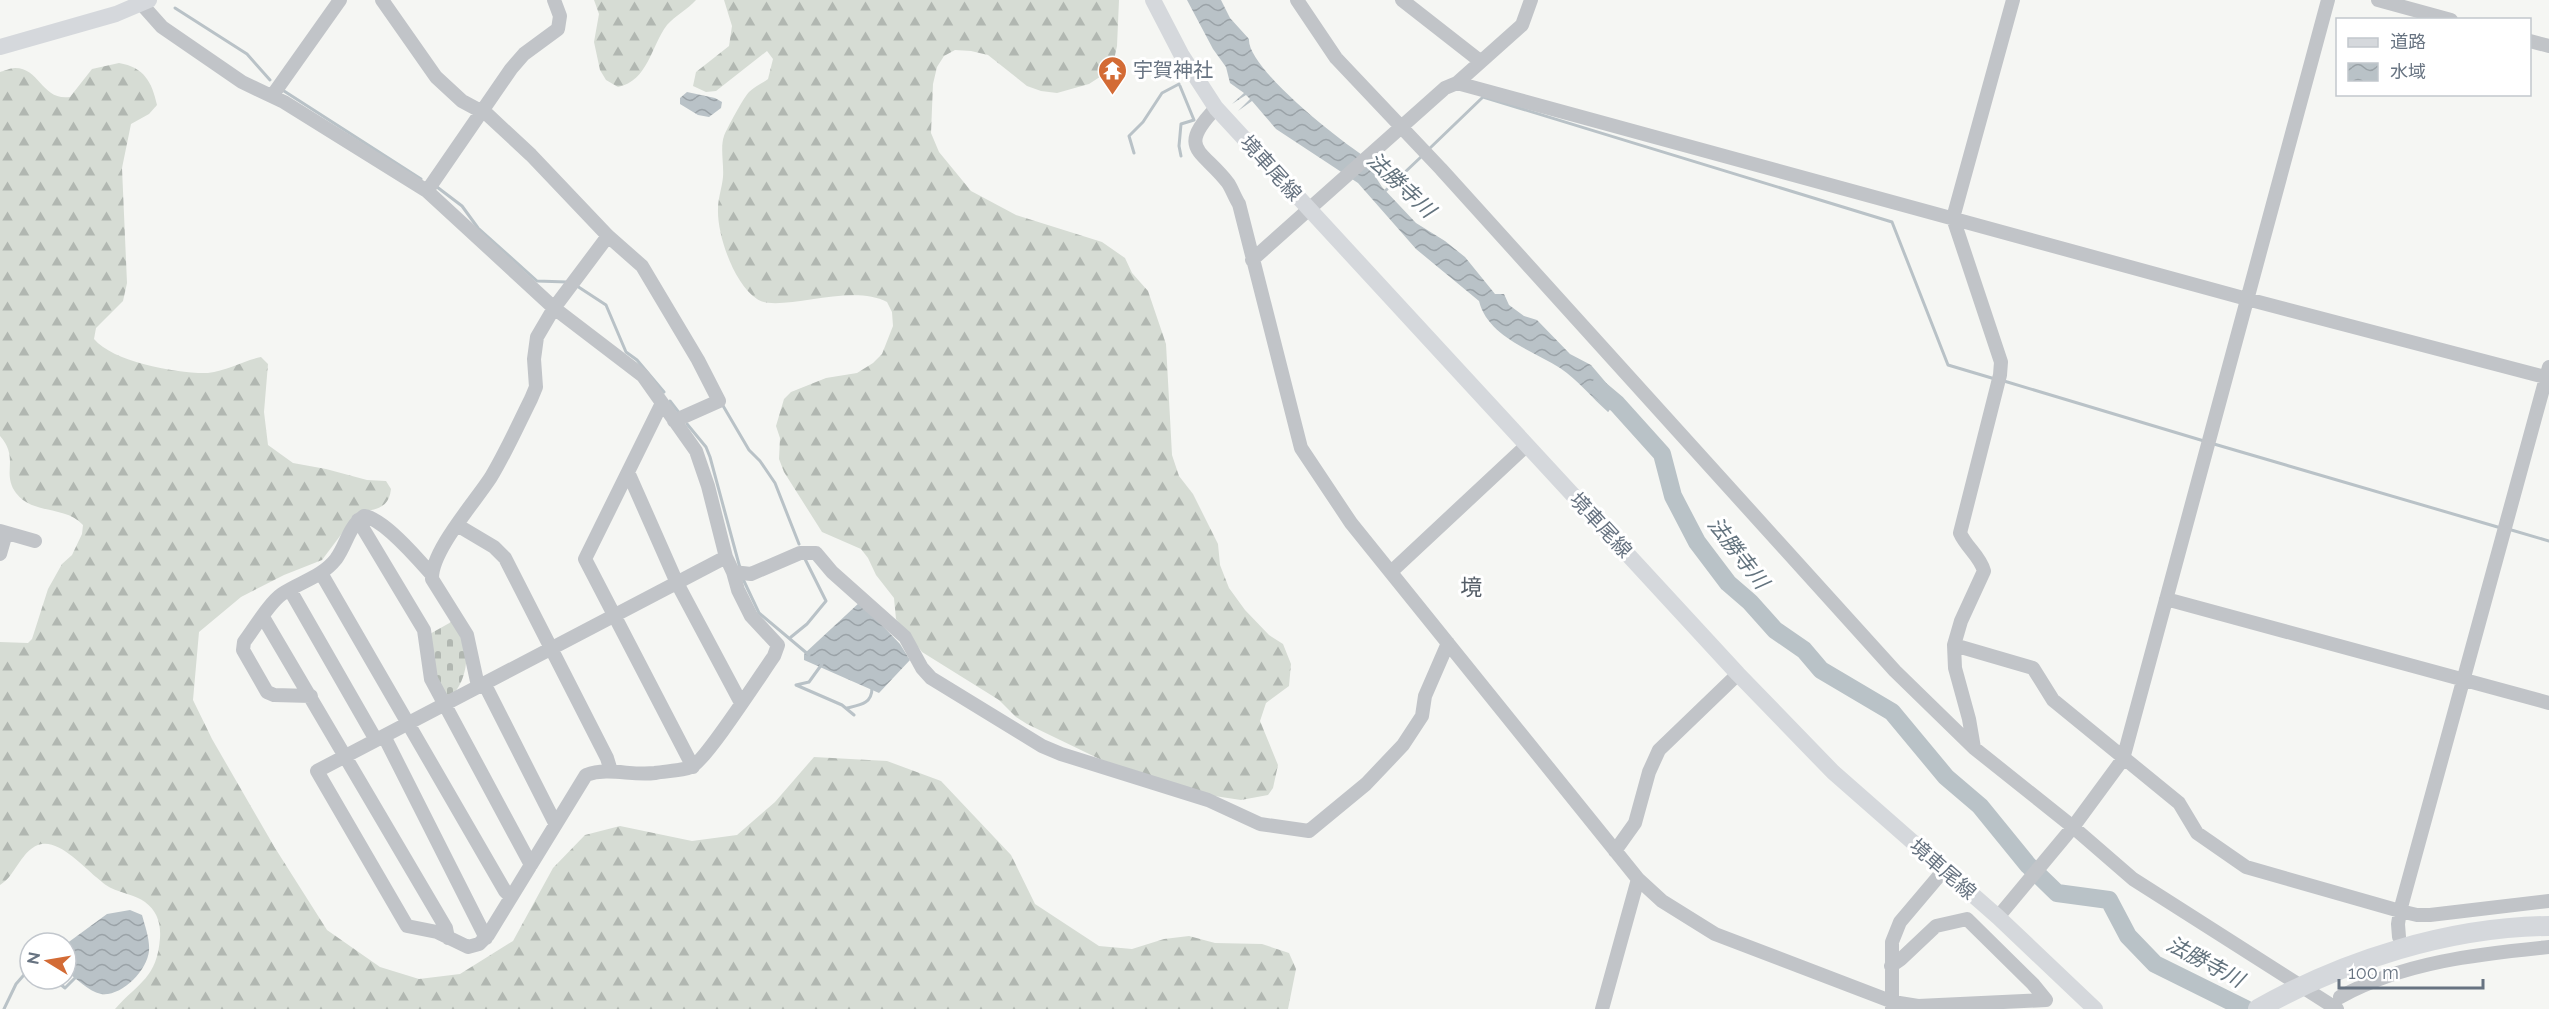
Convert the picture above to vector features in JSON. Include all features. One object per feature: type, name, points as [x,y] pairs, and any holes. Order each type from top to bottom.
[{"type":"highway","points":[[2258,1009],[2354,965],[2411,947],[2486,932],[2549,926]]},
{"type":"main road","name":"境車尾線","points":[[1153,0],[1181,54],[1216,108],[1738,674],[1833,772],[1998,917],[2095,1009]]},
{"type":"main road","points":[[0,47],[25,38],[116,14],[143,1]]},
{"type":"street","points":[[272,96],[340,0]]},
{"type":"street","points":[[382,0],[436,77],[462,101],[483,111],[531,155],[608,236],[646,272],[698,360],[719,401],[674,421]]},
{"type":"street","points":[[426,191],[524,54],[558,29],[560,16],[554,0]]},
{"type":"street","points":[[1297,0],[1336,58],[1398,131],[1895,671],[1974,748],[2073,827],[2133,879],[2298,989],[2339,1003],[2355,989],[2407,963],[2549,947]]},
{"type":"street","points":[[1402,0],[1480,61]]},
{"type":"street","points":[[1252,260],[1445,88],[1457,83],[1522,25],[1531,0]]},
{"type":"street","points":[[1974,748],[1969,719],[1955,668],[1954,645],[1984,571],[1982,564],[1963,541],[1960,533],[1995,396],[2001,362],[1953,218],[2013,0]]},
{"type":"street","points":[[1998,917],[2073,827],[2123,759],[2328,0]]},
{"type":"street","points":[[2378,0],[2444,18]]},
{"type":"street","points":[[143,1],[162,27],[242,82],[272,96],[426,191],[554,308],[643,376],[658,394],[696,451],[702,463],[726,557],[738,590],[751,616],[778,645],[774,656],[702,758],[693,767],[651,773],[597,771],[586,775],[486,938],[479,944],[468,947],[437,932],[407,926],[317,771],[726,557]]},
{"type":"street","points":[[2531,42],[2549,46]]},
{"type":"street","points":[[1457,83],[2247,299],[2548,374],[2400,911],[2399,937]]},
{"type":"street","points":[[1216,108],[1199,126],[1195,140],[1198,152],[1228,184],[1239,204],[1301,448],[1351,523],[1638,879],[1662,901],[1715,934],[1892,1005],[1918,1006],[2046,1000],[2033,984],[1967,919],[1936,926],[1891,966]]},
{"type":"street","points":[[555,823],[481,685],[466,634],[432,579],[432,568],[457,525],[489,479],[531,399],[536,387],[534,359],[537,337],[554,308],[608,236]]},
{"type":"street","points":[[662,403],[585,559],[693,767]]},
{"type":"street","points":[[1390,572],[1527,445]]},
{"type":"street","points":[[628,472],[677,583],[741,703]]},
{"type":"street","points":[[310,696],[267,693],[242,648],[244,642],[280,595],[321,573],[337,558],[354,523],[368,516],[384,526],[432,575]]},
{"type":"street","points":[[358,520],[424,630],[431,679],[531,865]]},
{"type":"street","points":[[457,525],[494,548],[505,558],[607,758],[611,771]]},
{"type":"street","points":[[0,554],[3,532],[35,541]]},
{"type":"street","points":[[733,572],[751,574],[800,553],[816,553],[832,572],[905,637],[922,668],[931,678],[1042,746],[1208,801],[1260,824],[1298,830],[1309,831],[1366,784],[1403,745],[1422,716],[1425,696],[1448,644]]},
{"type":"street","points":[[321,573],[511,897]]},
{"type":"street","points":[[290,590],[380,738],[486,938]]},
{"type":"street","points":[[2166,599],[2549,704]]},
{"type":"street","points":[[263,617],[347,756],[446,928],[448,938]]},
{"type":"street","points":[[1954,645],[2033,668],[2053,700],[2179,803],[2197,833],[2246,867],[2417,915],[2549,901]]},
{"type":"street","points":[[1615,851],[1635,823],[1649,772],[1659,750],[1738,674]]},
{"type":"street","points":[[1892,1005],[1892,942],[1900,922],[1944,870]]},
{"type":"street","points":[[1602,1009],[1638,879]]},
{"type":"green space","points":[[594,0],[696,0],[667,25],[648,62],[636,78],[618,87],[606,80],[600,70],[594,42],[599,14]]},
{"type":"green space","points":[[724,0],[1119,0],[1117,46],[1112,69],[1089,84],[1057,93],[1041,91],[1027,86],[988,55],[955,50],[944,56],[937,67],[933,84],[931,133],[939,152],[971,191],[1016,215],[1102,242],[1125,258],[1132,273],[1148,291],[1166,344],[1172,455],[1179,476],[1193,494],[1218,544],[1220,565],[1229,588],[1245,610],[1269,635],[1283,644],[1291,664],[1289,686],[1266,703],[1260,721],[1278,765],[1273,788],[1268,795],[1241,800],[1208,795],[1114,766],[1027,724],[1016,717],[999,700],[922,652],[896,619],[894,598],[876,575],[861,549],[822,532],[784,472],[779,459],[780,438],[776,426],[784,399],[791,392],[826,378],[857,373],[873,363],[882,354],[893,326],[892,312],[887,302],[854,295],[767,303],[757,299],[749,292],[734,271],[728,258],[718,220],[723,177],[723,140],[728,126],[749,92],[768,79],[773,59],[767,51],[716,91],[706,92],[693,86],[696,72],[729,46],[732,26]]},
{"type":"green space","points":[[119,63],[141,72],[152,89],[157,105],[149,114],[131,124],[122,168],[127,283],[123,301],[96,328],[94,339],[103,347],[131,360],[164,369],[195,373],[215,372],[261,357],[268,364],[264,412],[268,445],[293,463],[367,480],[386,481],[391,489],[390,496],[384,505],[358,512],[322,560],[284,575],[241,597],[199,632],[193,700],[212,739],[275,848],[327,930],[380,967],[419,979],[460,974],[513,941],[553,868],[585,835],[620,826],[692,841],[737,835],[775,802],[814,757],[887,761],[941,781],[1011,855],[1035,904],[1099,946],[1132,949],[1164,939],[1189,936],[1215,943],[1262,944],[1289,953],[1296,969],[1288,1009],[115,1009],[151,971],[155,962],[160,927],[155,913],[149,906],[137,898],[109,887],[71,855],[49,844],[35,846],[29,850],[6,881],[0,885],[0,642],[28,643],[32,639],[48,589],[62,564],[72,555],[82,534],[83,525],[67,515],[39,508],[23,500],[16,493],[10,478],[9,452],[0,436],[0,72],[13,68],[23,69],[53,94],[70,97],[92,69]]},
{"type":"green space","points":[[453,621],[464,644],[466,665],[460,685],[447,699],[437,683],[428,635]]},
{"type":"water","points":[[1187,0],[1221,0],[1230,18],[1249,39],[1253,52],[1264,69],[1280,87],[1321,124],[1373,162],[1375,176],[1382,187],[1416,223],[1465,257],[1495,294],[1504,294],[1509,305],[1524,316],[1537,320],[1570,354],[1591,365],[1619,398],[1608,412],[1567,373],[1501,333],[1484,313],[1479,301],[1416,249],[1358,183],[1276,129],[1252,101],[1238,111],[1250,99],[1246,95],[1232,104],[1244,93],[1230,83],[1226,67],[1213,49]]},
{"type":"water","points":[[687,92],[715,98],[722,102],[721,108],[709,117],[698,115],[680,104],[680,98]]},
{"type":"water","points":[[860,602],[900,644],[910,660],[879,693],[804,660],[804,654]]},
{"type":"water","points":[[130,910],[142,915],[149,951],[143,967],[132,981],[117,991],[101,994],[78,980],[78,935],[107,914]]},
{"type":"waterway","points":[[175,8],[247,54],[270,80]]},
{"type":"waterway","points":[[1134,153],[1129,136],[1143,122],[1162,93],[1179,84]]},
{"type":"waterway","points":[[1180,86],[1194,120],[1181,124],[1179,146],[1181,156]]},
{"type":"waterway","points":[[284,91],[421,179]]},
{"type":"waterway","points":[[1429,149],[1483,97],[1892,222],[1948,365],[1995,379]]},
{"type":"waterway","points":[[1384,192],[1422,156]]},
{"type":"waterway","points":[[437,187],[462,206],[478,228],[537,281],[567,282]]},
{"type":"waterway","points":[[577,286],[606,305],[626,352],[637,360],[664,392]]},
{"type":"waterway","points":[[2004,381],[2204,441]]},
{"type":"waterway","name":"法勝寺川","points":[[1598,388],[1617,404],[1662,454],[1673,496],[1697,542],[1728,583],[1750,602],[1775,630],[1804,650],[1821,670],[1892,712],[1946,777],[1980,806],[2028,865],[2057,893],[2109,900],[2128,936],[2155,964],[2246,1009]]},
{"type":"waterway","points":[[670,401],[680,414]]},
{"type":"waterway","points":[[722,404],[749,450],[760,461],[775,483],[799,544]]},
{"type":"waterway","points":[[687,424],[706,447],[710,457],[740,568]]},
{"type":"waterway","points":[[2214,444],[2501,528]]},
{"type":"waterway","points":[[2508,529],[2549,541]]},
{"type":"waterway","points":[[791,637],[807,624],[826,601],[804,557]]},
{"type":"waterway","points":[[743,579],[759,613],[809,655]]},
{"type":"waterway","points":[[822,664],[809,682],[796,685],[842,705],[854,715]]},
{"type":"waterway","points":[[847,708],[868,701],[872,688]]},
{"type":"waterway","points":[[4,1009],[18,982]]},
{"type":"place","name":"宇賀神社","points":[[1112,96]]},
{"type":"district","name":"境","points":[[1471,587]]}]
